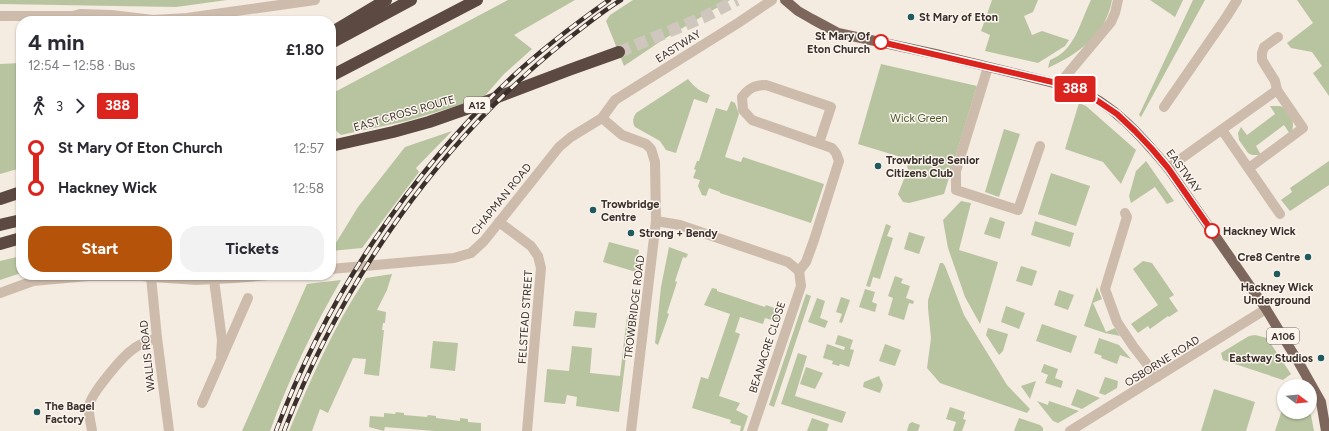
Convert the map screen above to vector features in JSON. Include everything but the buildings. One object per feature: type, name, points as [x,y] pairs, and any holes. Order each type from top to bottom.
[{"type":"highway","points":[[336,30],[386,0]]},
{"type":"highway","points":[[336,40],[411,0]]},
{"type":"highway","points":[[336,73],[478,0]]},
{"type":"highway","name":"EAST CROSS ROUTE","points":[[336,145],[429,122],[619,52]]},
{"type":"highway","points":[[0,200],[16,194]]},
{"type":"highway","points":[[0,225],[16,221]]},
{"type":"highway","points":[[0,244],[16,239]]},
{"type":"main road","name":"EASTWAY","points":[[785,0],[798,11],[838,33],[1061,84],[1086,93],[1117,114],[1142,138],[1168,168],[1266,310],[1321,402],[1326,431]]},
{"type":"street","points":[[201,16],[315,0]]},
{"type":"street","name":"EASTWAY","points":[[602,118],[615,100],[738,24],[772,0]]},
{"type":"street","points":[[1061,84],[1065,77],[1111,22],[1118,0]]},
{"type":"street","points":[[1164,107],[1227,16],[1236,0]]},
{"type":"street","points":[[0,16],[72,16],[80,14],[102,16]]},
{"type":"street","points":[[1250,168],[1303,128],[1277,90],[1275,80],[1262,60],[1264,47],[1278,37]]},
{"type":"street","points":[[988,67],[956,171],[956,190],[1018,210],[1040,146]]},
{"type":"street","points":[[656,221],[680,225],[788,262],[799,271],[806,262],[839,161],[832,148],[819,142],[752,120],[743,110],[742,98],[747,90],[757,85],[766,85],[831,107],[819,142]]},
{"type":"street","points":[[1168,168],[1277,90]]},
{"type":"street","name":"TROWBRIDGE ROAD","points":[[602,118],[622,134],[646,144],[651,149],[655,162],[656,221],[631,431]]},
{"type":"street","name":"CHAPMAN ROAD","points":[[336,269],[454,258],[470,253],[484,241],[559,146],[602,118]]},
{"type":"street","points":[[1222,130],[1250,168],[1280,214]]},
{"type":"street","points":[[1125,213],[1127,217],[1105,289],[1117,322],[1157,377]]},
{"type":"street","name":"FELSTEAD STREET","points":[[499,222],[530,246],[538,256],[541,268],[526,431]]},
{"type":"street","name":"BEANACRE CLOSE","points":[[752,431],[801,286],[799,271]]},
{"type":"street","points":[[0,293],[33,281],[44,280]]},
{"type":"street","name":"WALLIS ROAD","points":[[151,280],[164,403],[169,431]]},
{"type":"street","points":[[214,280],[222,340],[220,363]]},
{"type":"street","points":[[202,403],[248,298]]},
{"type":"street","name":"OSBORNE ROAD","points":[[1070,431],[1266,310]]},
{"type":"street","points":[[92,431],[89,406],[94,395],[130,351],[143,342],[157,338]]},
{"type":"green space","points":[[0,0],[227,0],[176,7],[0,4]]},
{"type":"green space","points":[[508,0],[575,0],[514,35],[532,49],[504,74],[483,98],[407,121],[341,135],[336,130],[336,91]]},
{"type":"green space","points":[[633,0],[730,0],[664,39],[624,66],[606,21],[610,15]]},
{"type":"green space","points":[[992,0],[1038,0],[1033,12],[1024,16],[1032,35],[1042,31],[1069,40],[1065,46],[1038,63],[985,51],[990,35],[981,31]]},
{"type":"green space","points":[[1091,0],[1112,0],[1104,23],[1089,42],[1080,50],[1048,68],[1050,60],[1058,56],[1071,43]]},
{"type":"green space","points":[[1150,0],[1183,0],[1175,17]]},
{"type":"green space","points":[[1193,0],[1205,0],[1141,117],[1139,115]]},
{"type":"green space","points":[[1297,0],[1329,0],[1329,96],[1313,73],[1322,66],[1312,52],[1291,48],[1287,43],[1313,23]]},
{"type":"green space","points":[[16,63],[16,169],[0,174],[0,64]]},
{"type":"green space","name":"Wick Green","points":[[881,64],[977,86],[944,194],[909,203],[903,202],[898,194],[908,169],[904,158],[858,144]]},
{"type":"green space","points":[[688,79],[698,89],[710,95],[707,103],[694,99],[676,153],[666,150],[660,141],[635,127],[633,120],[636,113]]},
{"type":"green space","points":[[731,101],[735,103],[739,114],[725,157],[741,162],[743,157],[824,184],[811,223],[709,188],[706,196],[702,195],[698,186],[700,180],[693,178],[696,170],[694,169],[697,161],[699,161],[716,108],[727,111]]},
{"type":"green space","points":[[1079,103],[1086,106],[1136,150],[1121,184],[1103,162],[1065,149]]},
{"type":"green space","points":[[1270,106],[1280,106],[1290,114],[1293,122],[1292,130],[1290,134],[1284,125],[1256,146],[1261,155],[1252,155],[1248,153],[1239,140],[1238,133],[1241,127],[1247,135],[1275,114]]},
{"type":"green space","points":[[1004,129],[1020,134],[999,197],[985,192]]},
{"type":"green space","points":[[452,131],[416,168],[419,172],[362,248],[336,251],[336,243],[358,207],[405,147]]},
{"type":"green space","points":[[1146,161],[1174,201],[1167,204],[1155,187],[1131,203],[1129,196],[1136,171]]},
{"type":"green space","points":[[1329,161],[1329,185],[1290,211],[1281,200],[1292,192],[1290,188]]},
{"type":"green space","points":[[1051,173],[1090,186],[1076,226],[1038,214]]},
{"type":"green space","points":[[961,201],[971,203],[959,250],[998,262],[980,324],[965,297],[948,248],[943,220]]},
{"type":"green space","points":[[990,217],[1005,222],[1000,239],[984,234]]},
{"type":"green space","points":[[1035,221],[1074,233],[1070,247],[1031,235]]},
{"type":"green space","points":[[886,224],[891,226],[887,236],[893,238],[880,279],[873,277],[870,287],[866,286]]},
{"type":"green space","points":[[909,232],[925,237],[919,254],[904,249]]},
{"type":"green space","points":[[609,242],[639,250],[636,272],[603,262]]},
{"type":"green space","points":[[669,247],[688,254],[686,258],[683,257],[675,281],[677,282],[667,313],[669,314],[658,345],[655,343],[661,287]]},
{"type":"green space","points":[[16,257],[16,275],[0,280],[0,261]]},
{"type":"green space","points":[[1143,261],[1152,263],[1174,295],[1169,298],[1178,311],[1169,317],[1168,316],[1150,329],[1148,326],[1138,333],[1131,324],[1158,305],[1133,269]]},
{"type":"green space","points":[[940,263],[943,263],[945,266],[964,315],[1007,385],[1030,409],[1027,413],[940,383],[927,368],[931,338],[928,300]]},
{"type":"green space","points":[[1021,266],[1037,271],[1032,286],[1016,281]]},
{"type":"green space","points":[[392,274],[387,290],[377,310],[386,312],[385,323],[383,323],[382,330],[384,330],[379,376],[364,374],[366,359],[353,358],[328,413],[320,409],[312,431],[289,431],[333,334],[354,296],[366,278]]},
{"type":"green space","points":[[895,276],[903,279],[901,283],[910,286],[906,298],[914,301],[913,304],[909,303],[904,320],[888,315],[893,298],[888,296]]},
{"type":"green space","points":[[341,280],[302,354],[270,431],[242,431],[307,284]]},
{"type":"green space","points":[[1097,287],[1102,299],[1093,303],[1106,332],[1115,328],[1120,336],[1084,326]]},
{"type":"green space","points":[[712,288],[765,307],[766,305],[783,311],[779,322],[765,318],[763,324],[740,317],[735,332],[740,334],[719,396],[740,403],[736,410],[748,416],[743,431],[740,431],[741,426],[730,423],[731,420],[692,408],[701,377],[708,379],[730,314],[704,305]]},
{"type":"green space","points":[[865,289],[875,292],[872,302],[877,304],[875,312],[859,307]]},
{"type":"green space","points":[[1059,290],[1074,295],[1068,310],[1054,305]]},
{"type":"green space","points":[[806,294],[811,296],[774,407],[769,405]]},
{"type":"green space","points":[[841,297],[850,300],[842,323],[839,322],[842,314],[836,312]]},
{"type":"green space","points":[[817,298],[825,301],[820,318],[828,321],[825,328],[808,322]]},
{"type":"green space","points":[[1006,306],[1025,313],[1019,329],[1001,322]]},
{"type":"green space","points":[[575,311],[597,313],[595,328],[573,326]]},
{"type":"green space","points":[[627,316],[631,316],[619,412],[576,406],[577,397],[567,395],[565,404],[544,402],[547,369],[569,371],[572,346],[592,348],[590,373],[620,376]]},
{"type":"green space","points":[[1042,324],[1077,336],[1071,353],[1036,341]]},
{"type":"green space","points":[[988,328],[1008,334],[1003,351],[999,355],[986,335]]},
{"type":"green space","points":[[838,335],[853,340],[850,349],[854,350],[849,367],[840,364],[839,366],[832,364],[833,361],[823,358],[827,344],[844,350],[845,347],[835,344]]},
{"type":"green space","points":[[1255,335],[1267,338],[1291,374],[1284,379],[1280,379],[1223,360],[1221,353],[1249,336]]},
{"type":"green space","points":[[1099,338],[1119,345],[1131,359],[1120,355],[1117,364],[1101,358],[1102,356],[1094,353]]},
{"type":"green space","points":[[433,341],[458,343],[455,371],[430,368]]},
{"type":"green space","points":[[885,344],[901,350],[895,366],[879,361]]},
{"type":"green space","points":[[798,353],[807,356],[795,396],[846,412],[842,423],[781,404]]},
{"type":"green space","points":[[1044,364],[1058,369],[1055,378],[1063,381],[1061,388],[1045,383],[1048,375],[1041,372]]},
{"type":"green space","points":[[806,367],[823,373],[815,389],[800,384]]},
{"type":"green space","points":[[879,376],[883,385],[880,393],[863,387],[864,382]]},
{"type":"green space","points":[[1105,377],[1118,381],[1117,388],[1105,395],[1099,393]]},
{"type":"green space","points":[[1036,381],[1030,399],[1021,386]]},
{"type":"green space","points":[[1077,389],[1100,398],[1082,409],[1071,405]]},
{"type":"green space","points":[[1214,389],[1255,402],[1246,431],[1201,431]]},
{"type":"green space","points":[[1037,401],[1048,405],[1049,401],[1079,411],[1058,423],[1053,421]]},
{"type":"green space","points":[[950,407],[965,412],[963,419],[966,420],[962,431],[953,431],[956,422],[946,419]]},
{"type":"green space","points":[[396,412],[404,413],[404,415],[427,417],[428,415],[436,416],[436,418],[460,421],[460,418],[468,419],[468,422],[481,423],[481,431],[435,431],[385,427],[384,431],[369,427],[370,416],[384,417],[384,413],[395,414]]},
{"type":"green space","points":[[812,418],[829,424],[827,431],[807,431]]},
{"type":"green space","points":[[1019,418],[1040,425],[1043,428],[1043,431],[1014,431]]},
{"type":"green space","points":[[1279,419],[1312,419],[1314,431],[1275,431]]},
{"type":"green space","points":[[912,422],[920,425],[918,431],[907,431],[909,424]]},
{"type":"tunnel","points":[[619,52],[704,17],[737,0]]},
{"type":"railway","points":[[276,431],[296,382],[319,333],[345,286],[374,240],[405,197],[474,115],[512,77],[559,37],[609,0]]},
{"type":"railway","points":[[284,431],[308,375],[335,321],[365,268],[399,218],[436,169],[476,123],[519,81],[565,41],[621,0]]},
{"type":"bus line","name":"388","points":[[881,42],[1061,84],[1086,93],[1126,122],[1142,138],[1168,168],[1212,231]]},
{"type":"place","name":"St Mary of Eton","points":[[911,17]]},
{"type":"place","name":"St Mary Of Eton Church","points":[[881,42]]},
{"type":"place","name":"Trowbridge Senior Citizens Club","points":[[878,166]]},
{"type":"place","name":"Trowbridge Centre","points":[[593,210]]},
{"type":"place","name":"Hackney Wick","points":[[1212,231]]},
{"type":"place","name":"Strong + Bendy","points":[[631,233]]},
{"type":"place","name":"Cre8 Centre","points":[[1308,257]]},
{"type":"place","name":"Hackney Wick Underground","points":[[1277,274]]},
{"type":"place","name":"Eastway Studios","points":[[1321,358]]},
{"type":"place","name":"The Bagel Factory","points":[[37,412]]}]
